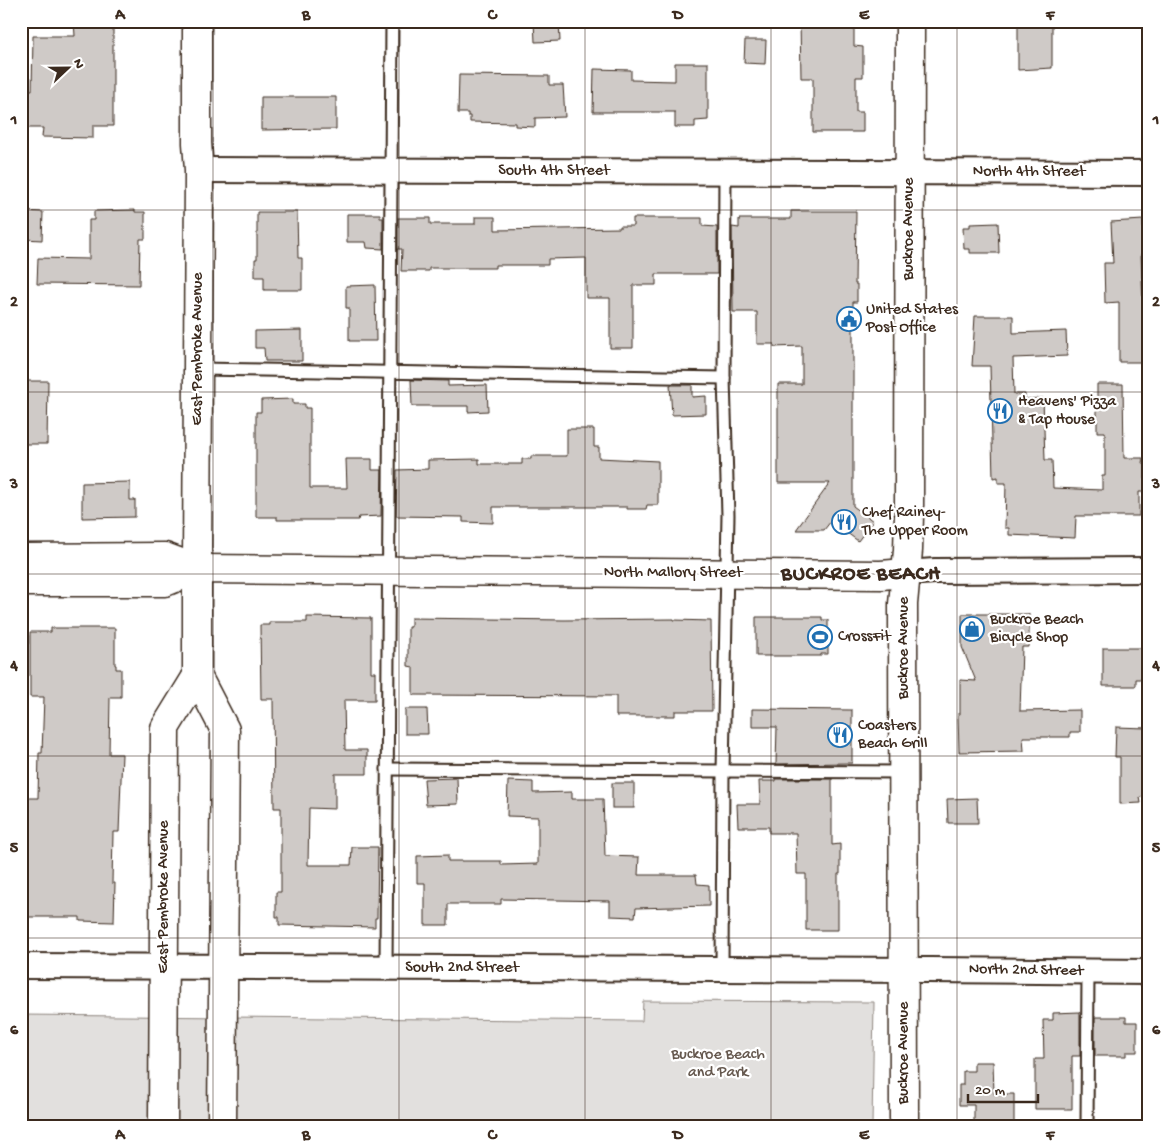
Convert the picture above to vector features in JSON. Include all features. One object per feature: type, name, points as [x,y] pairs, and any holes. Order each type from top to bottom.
[{"type":"street","name":"East Pembroke Avenue","points":[[197,21],[197,143],[199,170],[197,676],[226,730],[222,1126]]},
{"type":"street","name":"Buckroe Avenue","points":[[904,1126],[903,604],[909,515],[910,21]]},
{"type":"street","name":"South 4th Street","points":[[199,170],[910,171]]},
{"type":"street","name":"North 4th Street","points":[[910,171],[1149,172]]},
{"type":"street","name":"North Mallory Street","points":[[21,558],[165,557],[197,569],[881,575],[935,571],[1149,570]]},
{"type":"street","name":"North Mallory Street","points":[[21,582],[165,582],[197,569]]},
{"type":"street","name":"East Pembroke Avenue","points":[[163,1126],[165,728],[197,676]]},
{"type":"street","name":"South 2nd Street","points":[[21,966],[904,970]]},
{"type":"street","name":"North 2nd Street","points":[[904,970],[1149,972]]},
{"type":"lane","points":[[386,968],[392,21]]},
{"type":"lane","points":[[722,970],[723,771],[728,573],[724,378],[726,171]]},
{"type":"lane","points":[[198,369],[724,378]]},
{"type":"lane","points":[[386,769],[904,772]]},
{"type":"lane","points":[[1087,1126],[1088,973]]},
{"type":"green space","name":"Buckroe Beach and Park","points":[[643,1001],[874,1002],[872,1126],[21,1126],[21,1015],[642,1021]]},
{"type":"building","points":[[74,21],[113,21],[113,126],[93,126],[93,138],[42,137],[43,128],[21,128],[21,89],[32,90],[33,36],[75,36]]},
{"type":"building","points":[[534,21],[559,21],[560,41],[535,42]]},
{"type":"building","points":[[800,21],[854,21],[854,46],[863,47],[863,77],[856,77],[856,112],[863,112],[863,132],[813,132],[813,78],[801,78]]},
{"type":"building","points":[[1018,21],[1052,21],[1052,68],[1018,70]]},
{"type":"building","points":[[745,40],[766,40],[765,64],[744,63]]},
{"type":"building","points":[[675,63],[708,63],[708,120],[695,121],[695,127],[675,127],[675,112],[593,112],[594,69],[631,70],[631,80],[675,81]]},
{"type":"building","points":[[459,75],[549,76],[549,85],[563,85],[565,117],[535,118],[535,127],[515,126],[515,123],[470,122],[468,113],[458,113]]},
{"type":"building","points":[[261,97],[336,97],[336,129],[261,130]]},
{"type":"building","points":[[135,210],[135,212],[145,212],[145,239],[140,239],[139,285],[37,284],[38,258],[89,259],[89,220],[94,220],[94,211]]},
{"type":"building","points":[[24,211],[43,212],[42,240],[24,239]]},
{"type":"building","points":[[791,211],[856,211],[855,284],[857,284],[857,302],[853,302],[853,506],[873,521],[858,541],[831,521],[824,530],[796,530],[830,483],[778,483],[778,384],[802,384],[802,346],[774,347],[774,344],[757,344],[757,312],[733,312],[732,227],[739,228],[739,219],[791,219]]},
{"type":"building","points":[[257,212],[297,212],[298,258],[302,258],[302,290],[264,290],[264,277],[255,277]]},
{"type":"building","points":[[347,214],[380,214],[380,218],[383,218],[383,249],[367,248],[366,242],[347,242]]},
{"type":"building","points":[[475,217],[495,217],[495,230],[620,228],[620,226],[633,226],[633,218],[702,218],[702,226],[717,227],[717,274],[656,274],[656,285],[633,285],[633,348],[610,348],[610,298],[586,298],[586,258],[548,259],[548,265],[495,265],[495,268],[429,268],[429,271],[401,271],[402,249],[398,249],[398,218],[430,218],[430,224],[475,224]]},
{"type":"building","points":[[1143,220],[1144,254],[1141,254],[1145,362],[1119,362],[1119,302],[1105,303],[1104,263],[1113,263],[1111,222]]},
{"type":"building","points":[[998,223],[999,253],[970,253],[970,249],[964,249],[963,227],[970,227],[970,224]]},
{"type":"building","points":[[375,285],[376,341],[349,341],[349,308],[346,308],[346,286]]},
{"type":"building","points":[[975,316],[1013,316],[1013,333],[1066,331],[1067,356],[1013,358],[1014,394],[1025,394],[1025,399],[1043,398],[1045,460],[1052,460],[1053,488],[1102,490],[1102,476],[1105,476],[1105,432],[1097,432],[1097,384],[1123,384],[1124,458],[1143,458],[1142,463],[1145,463],[1145,492],[1139,492],[1139,516],[1076,516],[1075,538],[1009,535],[1009,528],[1005,528],[1006,483],[998,483],[998,477],[993,478],[990,366],[972,366]]},
{"type":"building","points":[[302,330],[302,361],[265,361],[264,348],[255,348],[255,331]]},
{"type":"building","points":[[411,380],[448,381],[448,386],[487,385],[488,411],[468,412],[468,406],[412,406]]},
{"type":"building","points":[[21,381],[48,381],[47,444],[21,444]]},
{"type":"building","points":[[670,385],[692,385],[692,397],[706,396],[706,414],[672,415]]},
{"type":"building","points":[[293,399],[293,404],[305,404],[305,408],[310,408],[310,488],[347,488],[346,459],[372,459],[372,470],[382,470],[381,516],[359,517],[358,520],[277,520],[277,517],[256,517],[256,412],[261,412],[261,400]]},
{"type":"building","points":[[567,429],[594,429],[594,447],[599,447],[599,458],[658,461],[658,505],[647,505],[646,509],[627,509],[627,507],[493,507],[493,523],[463,522],[463,517],[396,516],[397,470],[428,469],[428,460],[479,459],[479,464],[522,464],[522,459],[531,459],[531,456],[567,456]]},
{"type":"building","points":[[130,482],[130,500],[135,500],[135,517],[82,518],[82,483]]},
{"type":"building","points":[[962,614],[1029,614],[1029,647],[1022,647],[1020,711],[1080,710],[1080,732],[1070,732],[1070,737],[1023,737],[1024,751],[959,752],[958,714],[960,714],[960,680],[976,681],[962,647]]},
{"type":"building","points":[[307,617],[371,618],[371,672],[375,672],[375,700],[344,700],[345,750],[367,750],[367,774],[335,774],[335,809],[309,808],[308,865],[351,865],[352,847],[378,847],[377,918],[375,918],[375,927],[279,925],[279,917],[276,917],[276,892],[281,892],[281,808],[274,808],[273,699],[261,699],[260,625],[269,625],[269,622],[307,622]]},
{"type":"building","points":[[756,617],[822,617],[822,620],[828,620],[828,654],[821,654],[821,656],[756,656]]},
{"type":"building","points":[[411,618],[674,619],[711,621],[712,711],[675,711],[675,716],[616,716],[616,696],[413,695],[413,667],[408,666],[408,627],[411,627]]},
{"type":"building","points":[[51,628],[115,628],[115,665],[116,669],[121,669],[121,697],[110,697],[109,754],[122,754],[119,832],[113,832],[112,883],[115,883],[114,922],[80,921],[80,917],[26,917],[26,841],[29,841],[28,798],[38,798],[39,753],[42,753],[44,697],[30,697],[30,632],[51,632]]},
{"type":"building","points":[[1103,648],[1144,648],[1144,679],[1136,679],[1136,686],[1103,686]]},
{"type":"building","points":[[405,709],[427,709],[428,734],[405,734]]},
{"type":"building","points":[[752,709],[852,710],[852,763],[776,764],[777,727],[752,727]]},
{"type":"building","points":[[1116,727],[1146,728],[1145,790],[1144,796],[1140,797],[1141,803],[1120,804],[1120,757],[1115,757]]},
{"type":"building","points":[[457,778],[458,804],[426,805],[424,779]]},
{"type":"building","points":[[776,779],[832,779],[832,845],[840,844],[838,930],[806,930],[806,874],[797,874],[796,833],[769,833],[769,827],[738,827],[737,804],[760,804],[759,781],[776,781]]},
{"type":"building","points":[[508,781],[533,782],[533,793],[572,792],[572,799],[603,799],[605,856],[639,857],[638,875],[696,875],[697,884],[709,885],[709,906],[636,908],[635,917],[610,916],[610,901],[501,899],[501,904],[448,904],[448,925],[425,925],[425,883],[417,883],[417,856],[448,855],[448,861],[501,861],[501,865],[538,864],[538,817],[507,816]]},
{"type":"building","points":[[612,783],[634,783],[634,808],[612,808]]},
{"type":"building","points":[[977,798],[978,823],[948,823],[947,799]]},
{"type":"building","points":[[1080,1012],[1080,1056],[1072,1056],[1072,1109],[1035,1109],[1035,1059],[1044,1059],[1043,1020],[1053,1020],[1053,1013]]},
{"type":"building","points":[[1095,1017],[1126,1017],[1126,1022],[1137,1022],[1137,1052],[1126,1052],[1126,1056],[1095,1056]]},
{"type":"building","points":[[974,1062],[993,1062],[994,1094],[1014,1094],[1014,1126],[974,1126],[974,1105],[959,1105],[959,1085],[963,1085],[963,1071],[974,1071]]},
{"type":"place","name":"United States Post Office","points":[[849,319]]},
{"type":"place","name":"Heavens' Pizza & Tap House","points":[[1000,411]]},
{"type":"place","name":"Chef Rainey- The Upper Room","points":[[844,522]]},
{"type":"place","name":"Buckroe Beach Bicycle Shop","points":[[972,629]]},
{"type":"place","name":"CrossFit","points":[[820,637]]},
{"type":"place","name":"Coasters Beach Grill","points":[[840,735]]},
{"type":"district","name":"BUCKROE BEACH","points":[[861,575]]}]
